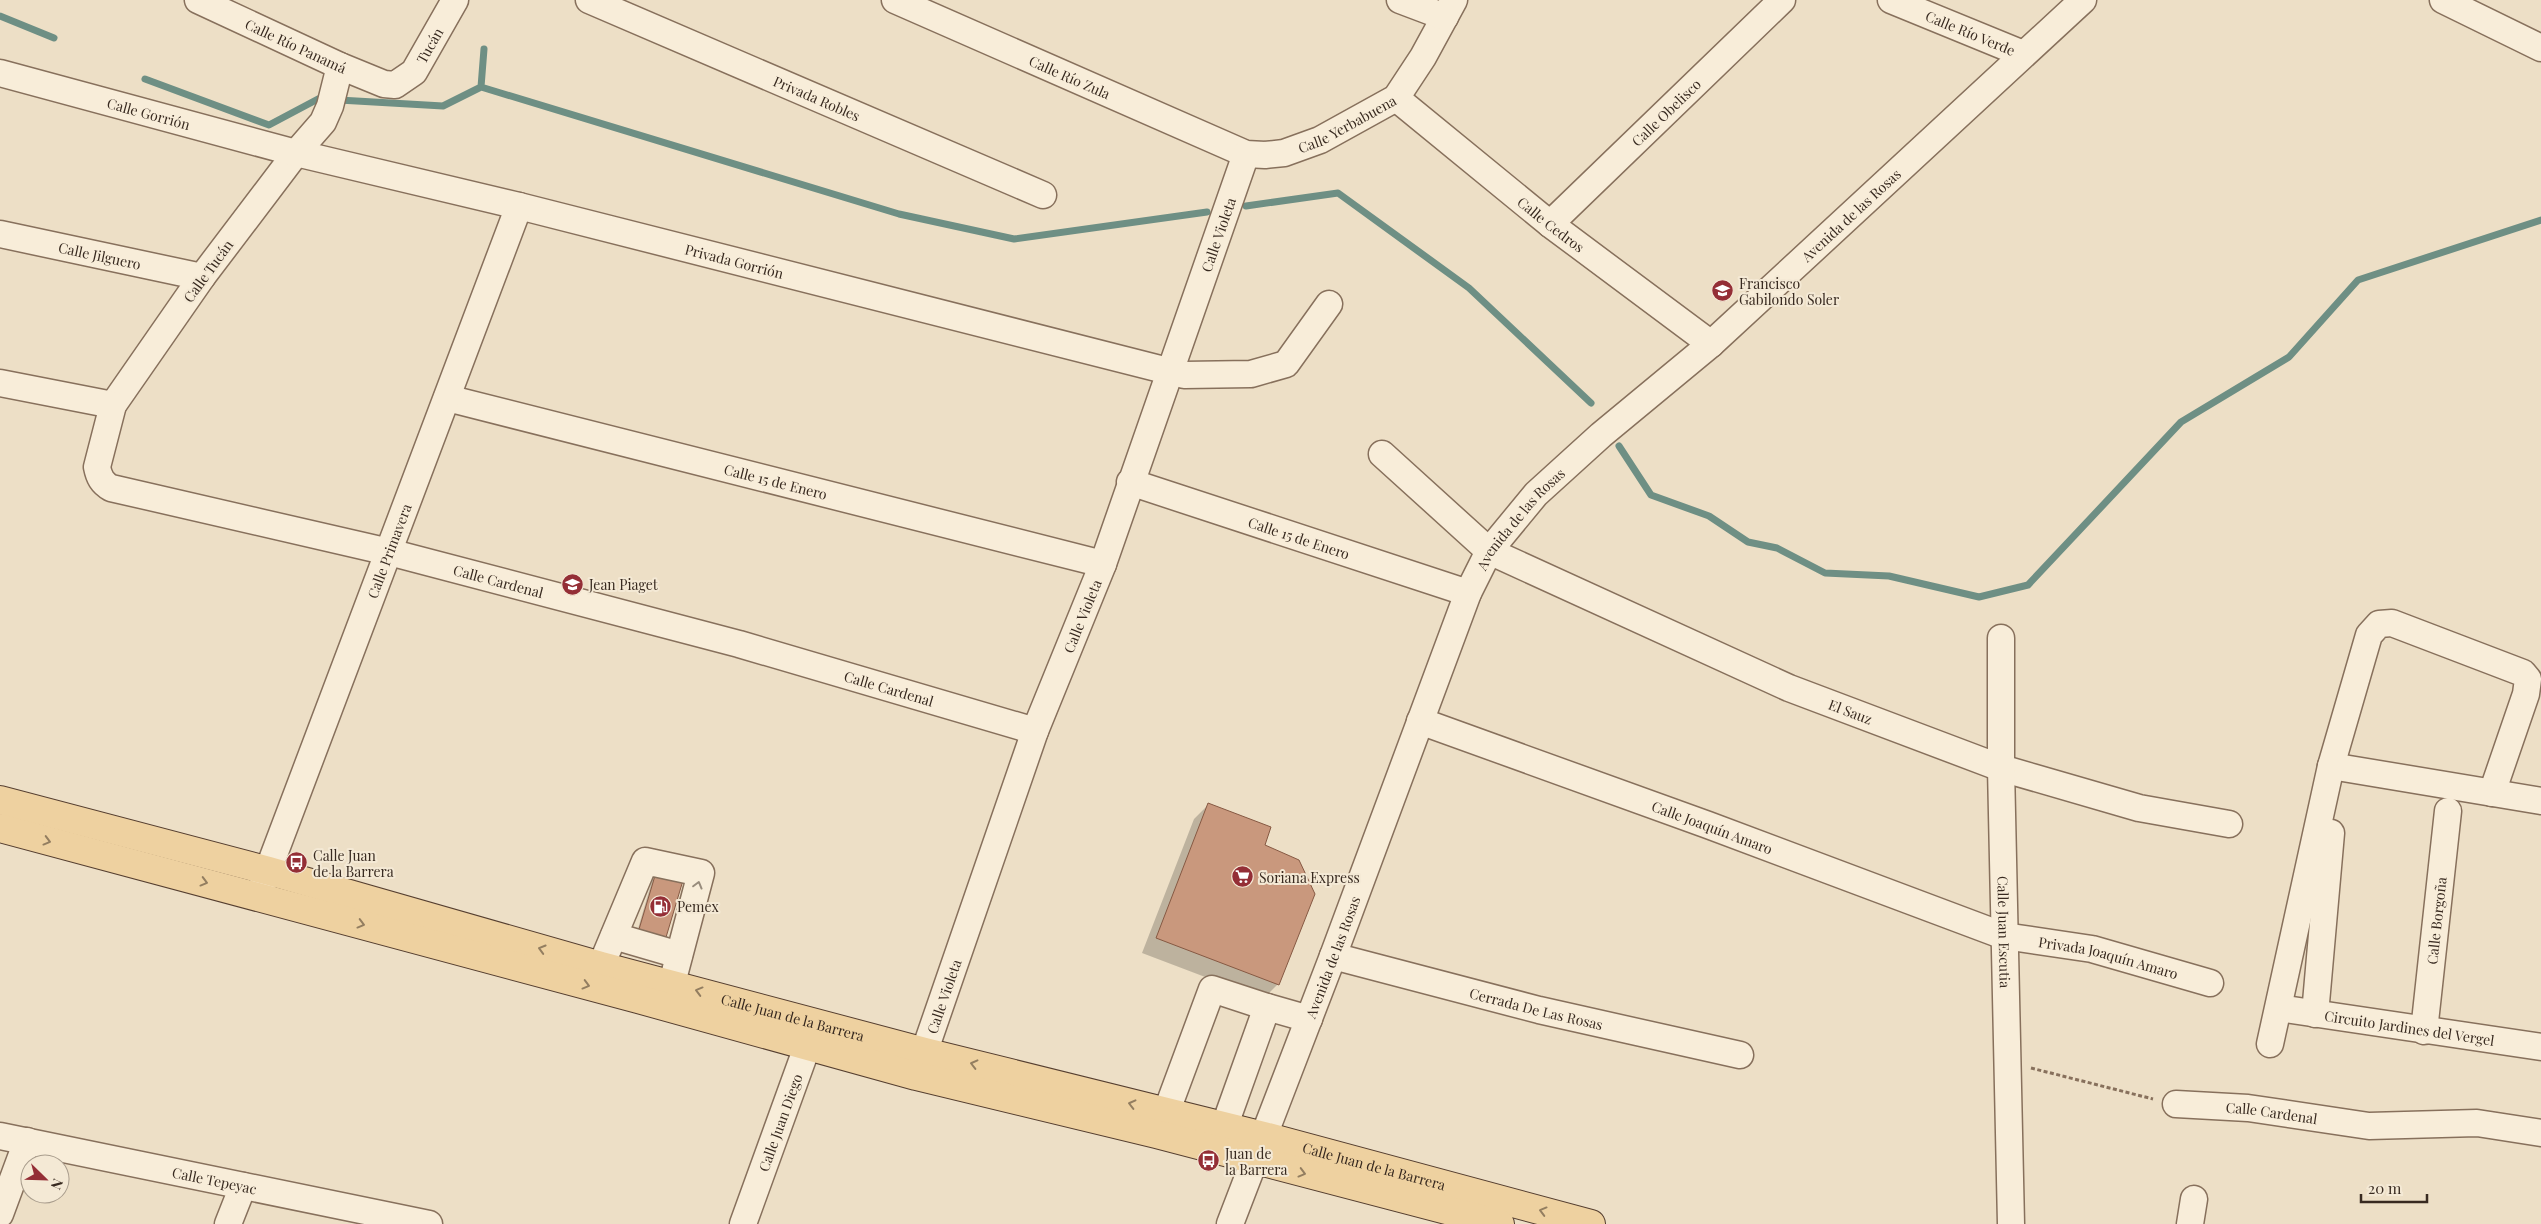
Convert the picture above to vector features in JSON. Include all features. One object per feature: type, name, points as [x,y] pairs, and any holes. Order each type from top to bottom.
[{"type":"main road","name":"Calle Juan de la Barrera","points":[[0,800],[269,871],[601,966],[641,988],[672,984],[813,1034]]},
{"type":"main road","name":"Calle Juan de la Barrera","points":[[0,828],[258,897],[641,988],[921,1064],[1220,1139],[1590,1224]]},
{"type":"main road","name":"Calle Juan de la Barrera","points":[[1259,1148],[1500,1224]]},
{"type":"street","name":"Calle Río Panamá","points":[[198,0],[340,66],[384,84],[395,85]]},
{"type":"street","name":"Tucán","points":[[395,85],[414,72],[455,0]]},
{"type":"street","name":"Privada Robles","points":[[589,0],[1043,195]]},
{"type":"street","name":"Calle Río Zula","points":[[895,0],[1246,154]]},
{"type":"street","points":[[1400,0],[1449,8]]},
{"type":"street","name":"Calle Obelisco","points":[[1550,224],[1782,0]]},
{"type":"street","name":"Calle Río Verde","points":[[1891,0],[2023,54]]},
{"type":"street","name":"Avenida de las Rosas","points":[[1230,1224],[1333,956],[1468,593],[1489,551],[1536,494],[1601,435],[1711,344],[2083,0]]},
{"type":"street","points":[[2443,0],[2541,48]]},
{"type":"street","name":"Calle Yerbabuena","points":[[1246,154],[1284,153],[1311,143],[1396,98],[1423,57],[1449,8]]},
{"type":"street","name":"Calle Tucán","points":[[104,484],[99,476],[97,467],[113,405],[202,277],[296,153],[322,122],[330,106],[340,66]]},
{"type":"street","name":"Calle Gorrión","points":[[0,74],[296,153]]},
{"type":"street","name":"Calle Cedros","points":[[1396,98],[1550,224],[1711,344]]},
{"type":"street","name":"Privada Gorrión","points":[[296,153],[520,206],[1170,373],[1184,375],[1251,374],[1286,364],[1329,304]]},
{"type":"street","name":"Calle Violeta","points":[[921,1064],[1035,731],[1103,564],[1130,482],[1246,154]]},
{"type":"street","name":"Calle Primavera","points":[[258,897],[520,206]]},
{"type":"street","name":"Calle Jilguero","points":[[0,234],[202,277]]},
{"type":"street","points":[[0,383],[113,405]]},
{"type":"street","name":"Calle 15 de Enero","points":[[447,398],[1103,564]]},
{"type":"street","name":"El Sauz","points":[[1382,454],[1489,551],[1789,688],[2001,768],[2139,808],[2229,824]]},
{"type":"street","name":"Calle 15 de Enero","points":[[1130,482],[1468,593]]},
{"type":"street","name":"Calle Cardenal","points":[[104,484],[112,488],[389,552],[739,644],[1035,731]]},
{"type":"street","points":[[2270,1044],[2330,766],[2369,635],[2379,624],[2392,623],[2400,626],[2523,673],[2528,680],[2526,694],[2492,793]]},
{"type":"street","name":"Calle Juan Escutia","points":[[2001,638],[2001,768],[2011,1224]]},
{"type":"street","name":"Calle Joaquín Amaro","points":[[1420,721],[1717,828],[2004,936]]},
{"type":"street","points":[[2330,766],[2541,801]]},
{"type":"street","name":"Calle Borgoña","points":[[2424,1031],[2448,811]]},
{"type":"street","points":[[2315,1014],[2331,831],[2328,820],[2321,814]]},
{"type":"street","points":[[601,966],[645,861],[701,873],[672,984]]},
{"type":"street","points":[[614,936],[679,955]]},
{"type":"street","name":"Privada Joaquín Amaro","points":[[2004,936],[2092,949],[2210,983]]},
{"type":"street","name":"Cerrada De Las Rosas","points":[[1333,956],[1539,1010],[1740,1055]]},
{"type":"street","points":[[1161,1124],[1212,989],[1309,1019]]},
{"type":"street","points":[[1220,1139],[1267,1007]]},
{"type":"street","name":"Circuito Jardines del Vergel","points":[[2279,1008],[2541,1047]]},
{"type":"street","name":"Calle Juan Diego","points":[[743,1224],[813,1034]]},
{"type":"street","name":"Calle Cardenal","points":[[2176,1104],[2248,1108],[2369,1126],[2477,1122],[2541,1133]]},
{"type":"street","name":"Calle Tepeyac","points":[[0,1136],[430,1224]]},
{"type":"street","points":[[0,1214],[27,1141]]},
{"type":"street","points":[[228,1224],[243,1186]]},
{"type":"path","points":[[2007,1062],[2176,1104]]},
{"type":"building","name":"Soriana Express","points":[[1208,803],[1271,827],[1265,845],[1299,860],[1315,894],[1279,985],[1156,938]]},
{"type":"building","name":"Pemex","points":[[657,869],[684,877],[664,944],[637,936]]},
{"type":"waterway","points":[[0,16],[54,38]]},
{"type":"waterway","points":[[481,87],[484,49]]},
{"type":"waterway","points":[[145,79],[269,125],[318,99]]},
{"type":"waterway","points":[[339,100],[443,106],[481,87],[899,214],[1014,239],[1207,212]]},
{"type":"waterway","points":[[1246,206],[1338,193],[1469,288],[1591,403]]},
{"type":"waterway","points":[[1619,446],[1651,495],[1709,516],[1748,542],[1777,548],[1825,573],[1889,576],[1979,597],[2028,585],[2181,422],[2289,357],[2358,280],[2541,220]]},
{"type":"place","name":"Francisco Gabilondo Soler","points":[[1723,291]]},
{"type":"place","name":"Jean Piaget","points":[[573,584]]},
{"type":"place","name":"Calle Juan de la Barrera","points":[[297,863]]},
{"type":"place","name":"Soriana Express","points":[[1243,877]]},
{"type":"place","name":"Pemex","points":[[661,906]]},
{"type":"place","name":"Juan de la Barrera","points":[[1209,1161]]}]
